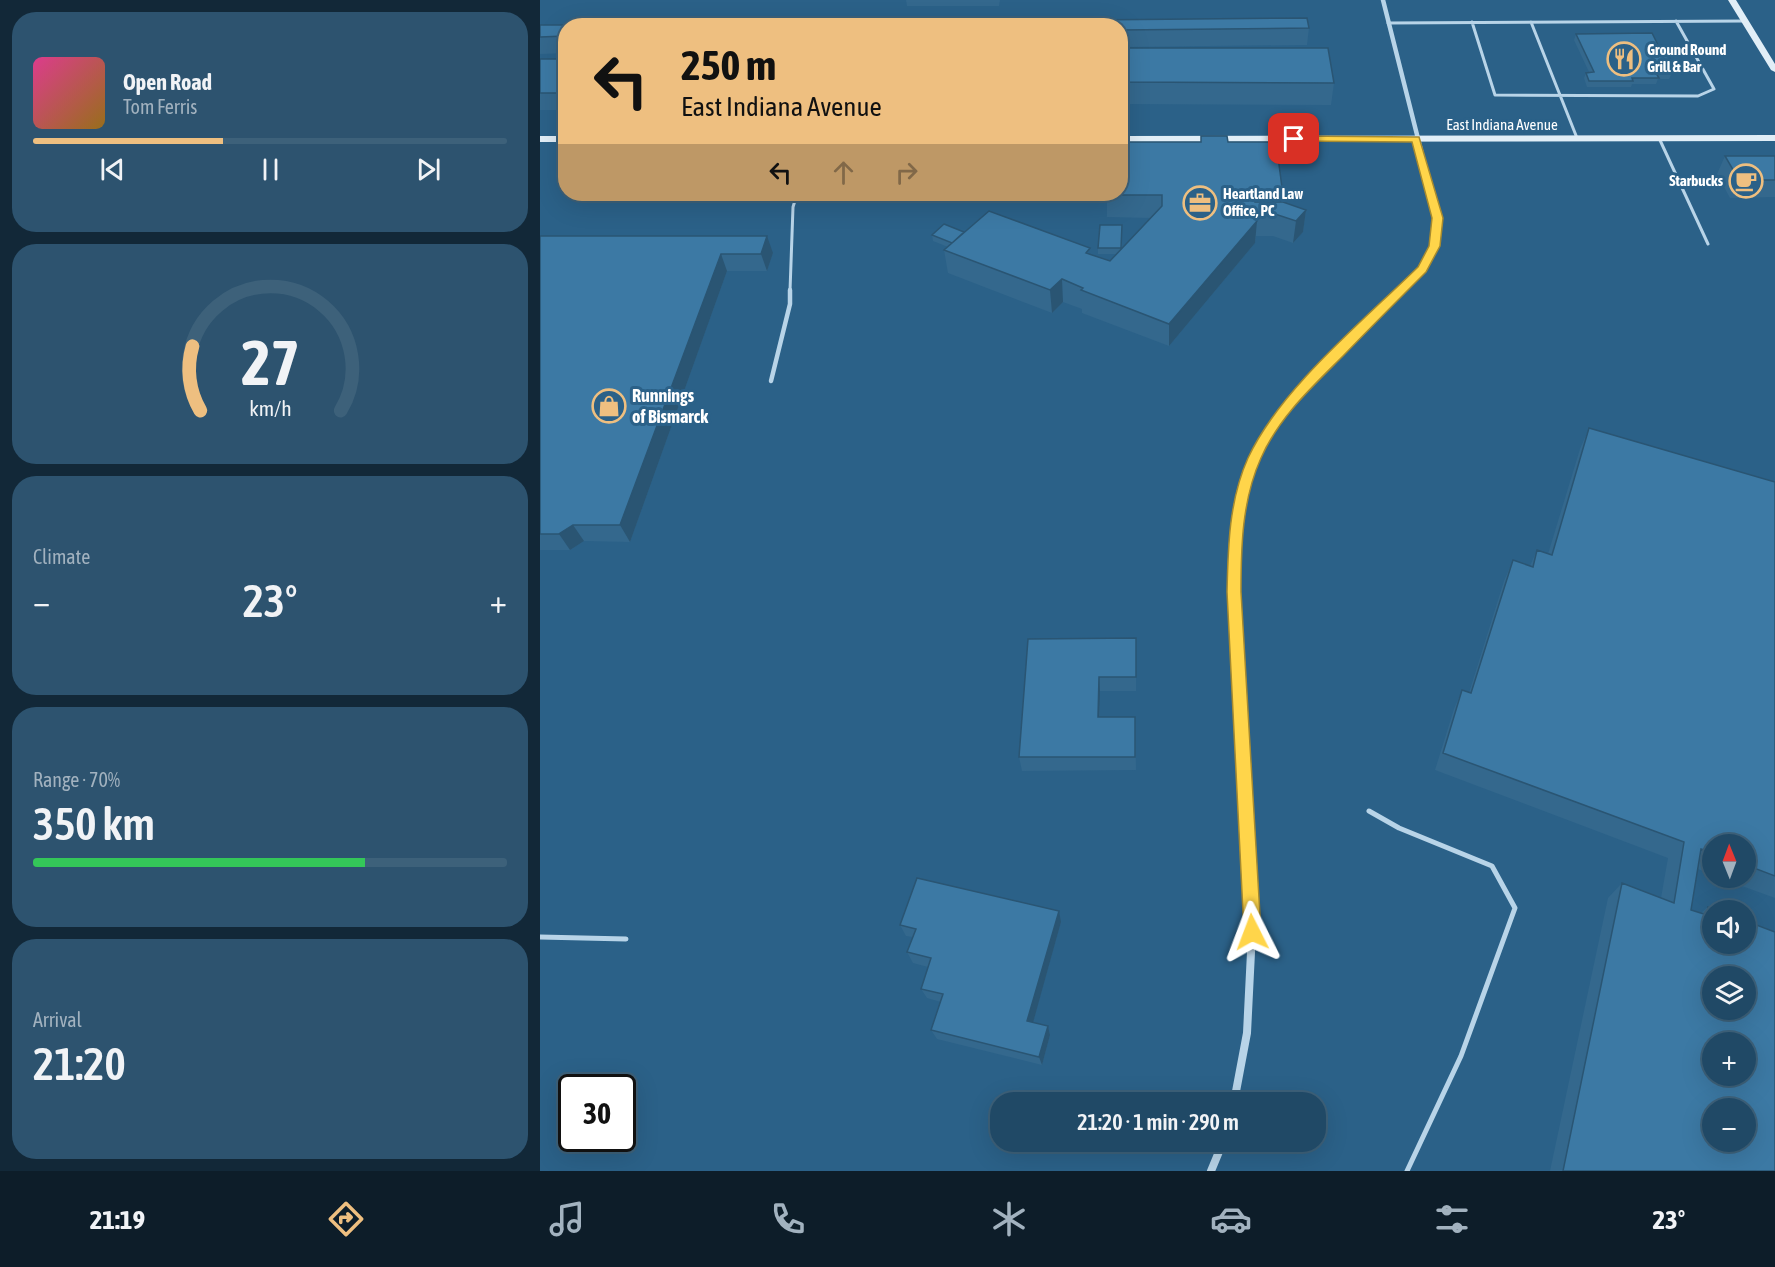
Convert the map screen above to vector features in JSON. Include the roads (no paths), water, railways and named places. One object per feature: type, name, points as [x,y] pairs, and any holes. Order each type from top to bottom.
[{"type":"street","points":[[1236,1092],[1247,1033],[1252,932],[1234,592],[1234,548],[1241,502],[1254,459],[1284,410],[1422,269],[1434,246],[1438,218],[1416,139],[1383,0]]},
{"type":"street","points":[[1732,0],[1775,70]]},
{"type":"street","name":"East Indiana Avenue","points":[[1128,139],[1775,138]]},
{"type":"street","points":[[540,139],[558,139]]},
{"type":"street","points":[[1211,1171],[1218,1152]]},
{"type":"lane","points":[[1472,22],[1495,95],[1698,96],[1714,89],[1676,21]]},
{"type":"lane","points":[[1388,23],[1745,21]]},
{"type":"lane","points":[[1531,22],[1577,138]]},
{"type":"lane","points":[[1659,138],[1708,244]]},
{"type":"lane","points":[[771,381],[790,304],[795,201]]},
{"type":"lane","points":[[1369,811],[1399,828],[1492,866],[1515,908],[1461,1056],[1407,1171]]},
{"type":"lane","points":[[540,937],[627,939]]},
{"type":"place","name":"Ground Round Grill & Bar","points":[[1624,59]]},
{"type":"place","name":"Starbucks","points":[[1746,181]]},
{"type":"place","name":"Heartland Law Office, PC","points":[[1200,203]]},
{"type":"place","name":"Runnings of Bismarck","points":[[609,406]]}]
